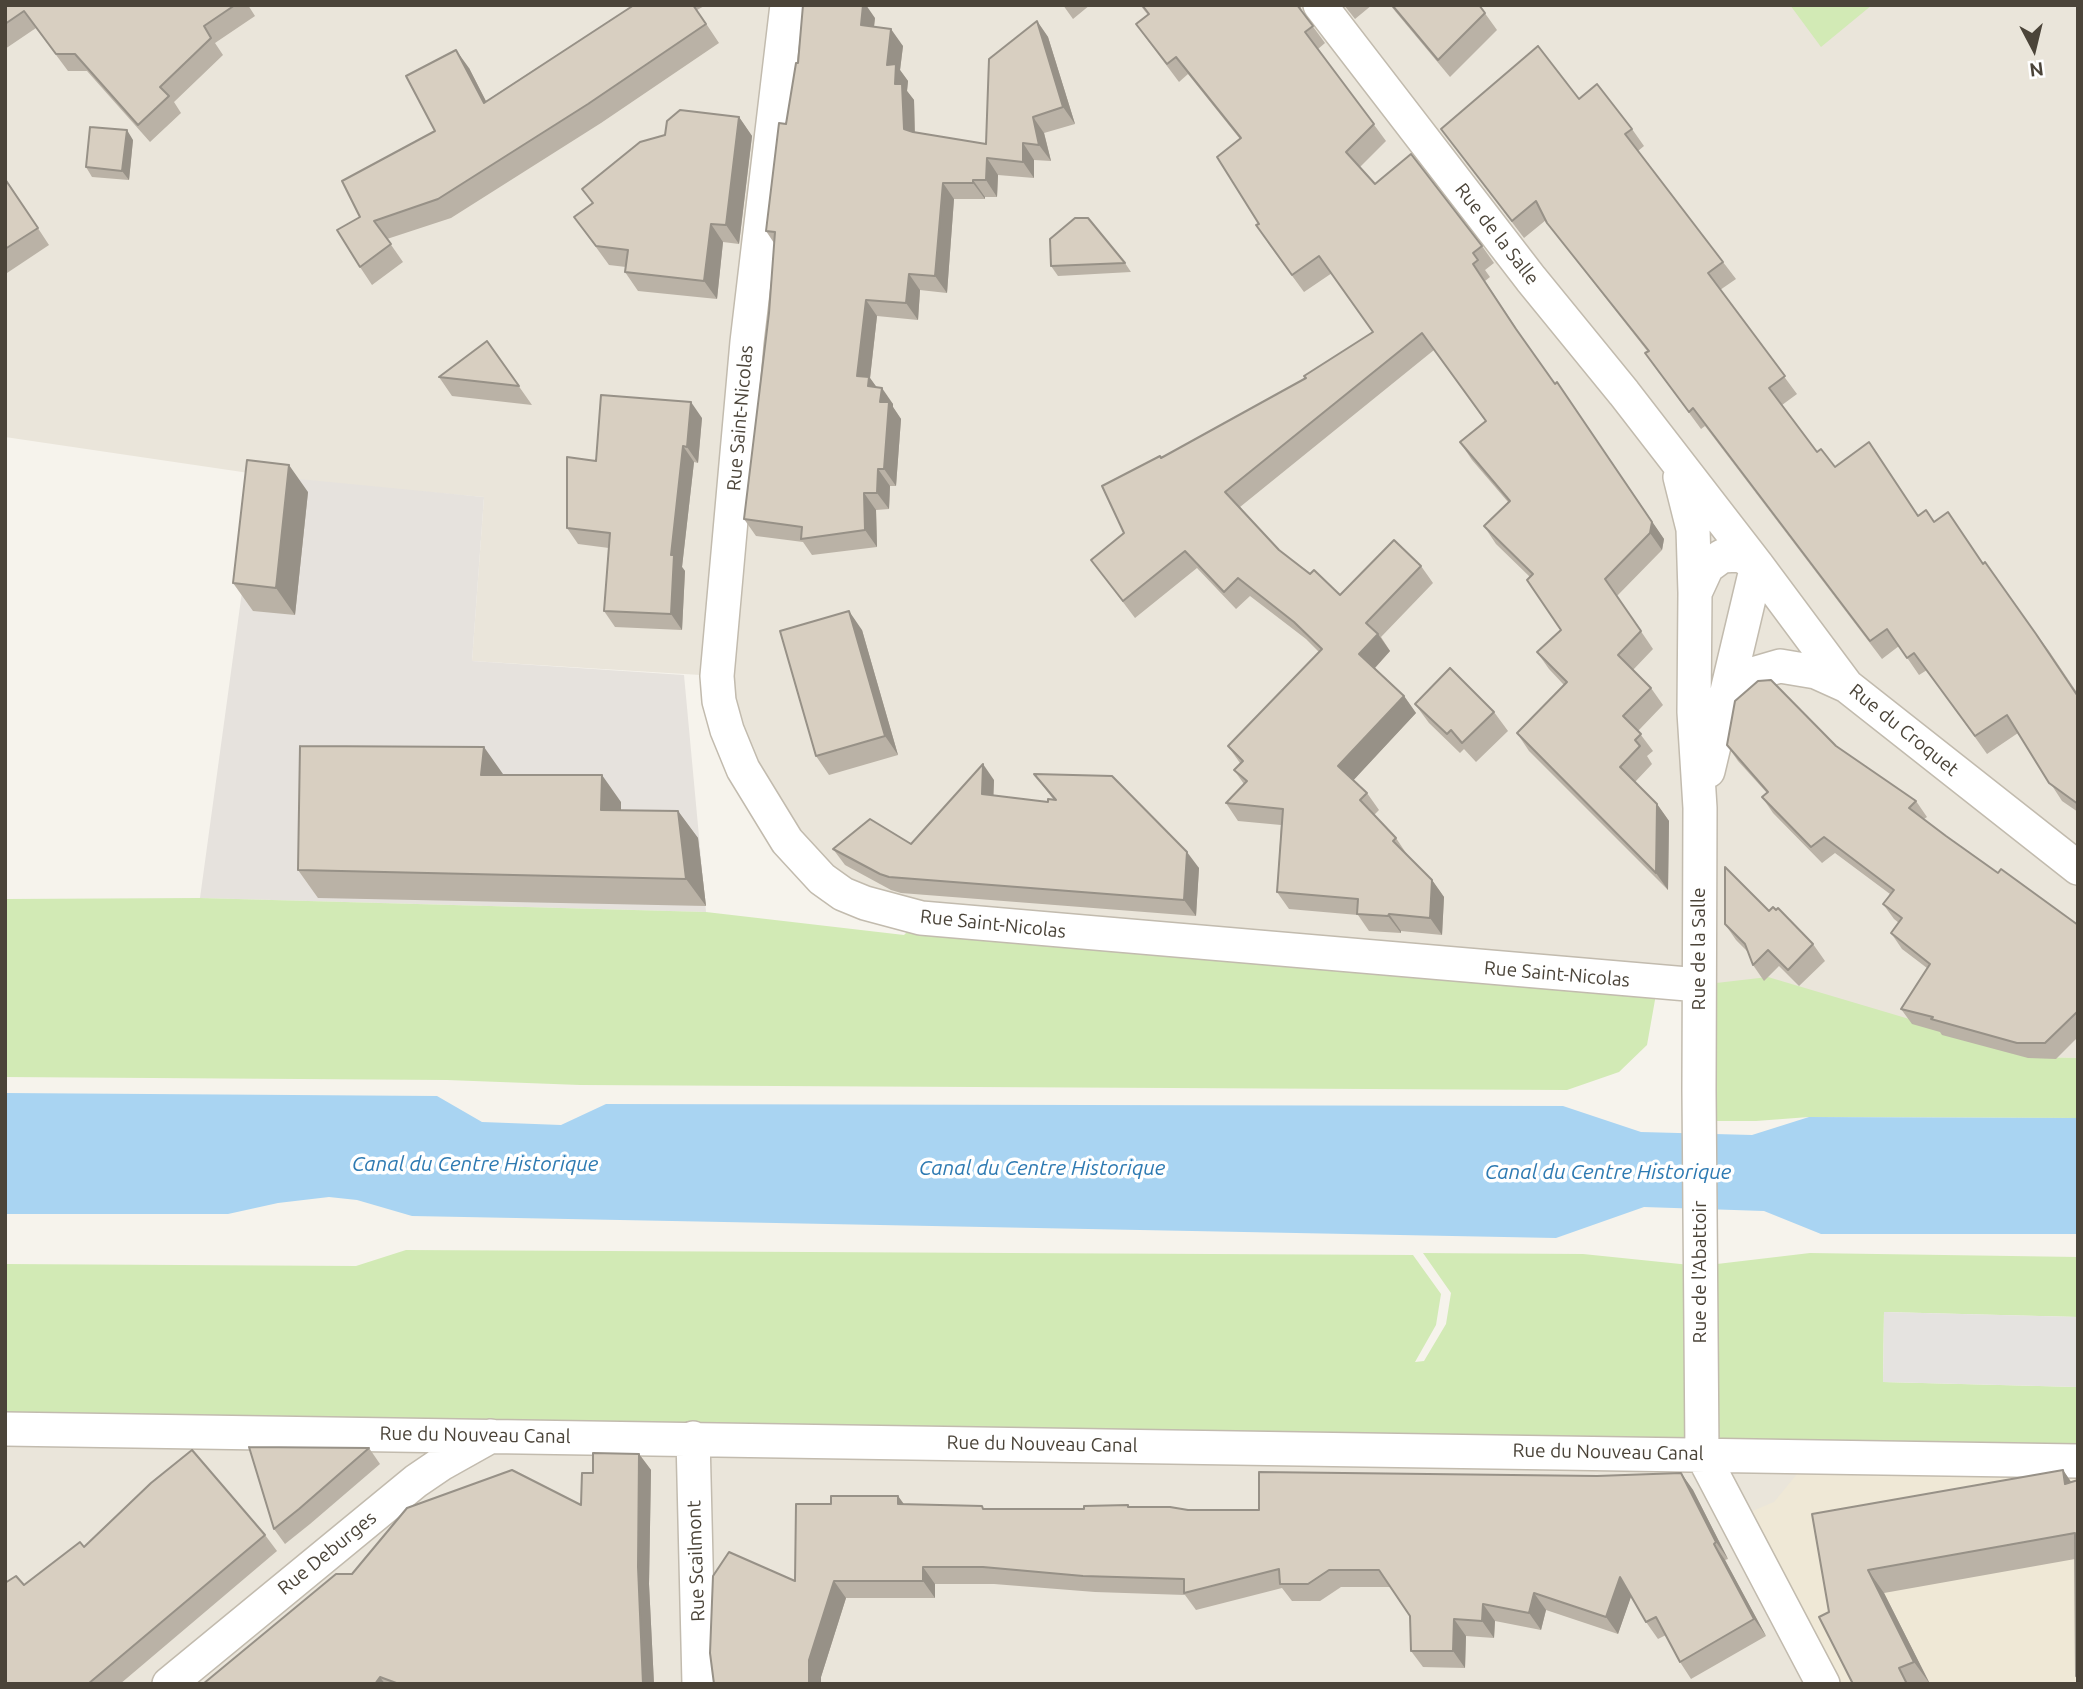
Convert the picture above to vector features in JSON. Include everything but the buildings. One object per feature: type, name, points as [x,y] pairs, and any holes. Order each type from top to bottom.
[{"type":"street","name":"Rue Saint-Nicolas","points":[[787,5],[747,342],[717,676],[719,701],[727,730],[743,769],[787,841],[822,879],[843,894],[921,918],[1699,985]]},
{"type":"street","name":"Rue de la Salle","points":[[1320,5],[1531,279],[1758,565]]},
{"type":"street","name":"Rue de la Salle","points":[[1675,461],[1693,528],[1694,712],[1700,808],[1699,1090]]},
{"type":"street","name":"Rue de la Salle","points":[[1695,593],[1707,567],[1722,556],[1740,555],[1758,565]]},
{"type":"street","name":"Rue de la Salle","points":[[1700,808],[1758,565]]},
{"type":"street","name":"Rue du Croquet","points":[[1758,565],[1847,686],[2078,868]]},
{"type":"street","points":[[1727,694],[1756,673],[1780,666],[1816,672],[1847,686]]},
{"type":"street","name":"Rue de l'Abattoir","points":[[1699,1090],[1702,1454]]},
{"type":"street","name":"Rue du Nouveau Canal","points":[[5,1429],[2078,1461]]},
{"type":"street","name":"Rue Deburges","points":[[169,1684],[416,1481],[494,1435]]},
{"type":"street","name":"Rue Scailmont","points":[[693,1438],[699,1684]]},
{"type":"street","points":[[1702,1454],[1823,1684]]},
{"type":"shaded area","points":[[5,5],[2078,5],[2078,1058],[2037,1057],[1699,985],[921,918],[799,854],[717,676],[472,661],[484,497],[310,482],[5,437]]},
{"type":"shaded area","points":[[258,475],[484,497],[472,661],[684,675],[706,912],[200,898]]},
{"type":"shaded area","points":[[1884,1312],[2078,1317],[2078,1387],[1883,1382]]},
{"type":"shaded area","points":[[5,1429],[2078,1461],[2078,1684],[5,1684]]},
{"type":"shaded area","points":[[2078,1461],[2078,1684],[1823,1684],[1736,1518],[1774,1502],[1805,1464]]},
{"type":"green space","points":[[1790,5],[1872,5],[1821,47]]},
{"type":"green space","points":[[200,898],[706,912],[904,935],[921,918],[1658,983],[1647,1045],[1619,1072],[1567,1090],[580,1085],[447,1080],[5,1077],[5,899]]},
{"type":"green space","points":[[1768,977],[2037,1057],[2078,1058],[2078,1118],[1809,1117],[1699,1121],[1699,985]]},
{"type":"green space","points":[[406,1250],[1413,1255],[1441,1294],[1436,1325],[1415,1362],[1424,1361],[1446,1324],[1451,1293],[1423,1253],[1583,1254],[1700,1266],[1810,1253],[2078,1257],[2078,1317],[1884,1312],[1883,1382],[2078,1387],[2078,1461],[5,1430],[5,1264],[356,1266]]},
{"type":"water","name":"Canal du Centre Historique","points":[[5,1093],[437,1096],[482,1122],[561,1125],[606,1104],[1563,1106],[1641,1132],[1752,1135],[1809,1117],[2078,1118],[2078,1234],[1821,1234],[1764,1211],[1644,1207],[1556,1238],[412,1216],[357,1200],[329,1197],[278,1203],[228,1214],[5,1214]]}]
